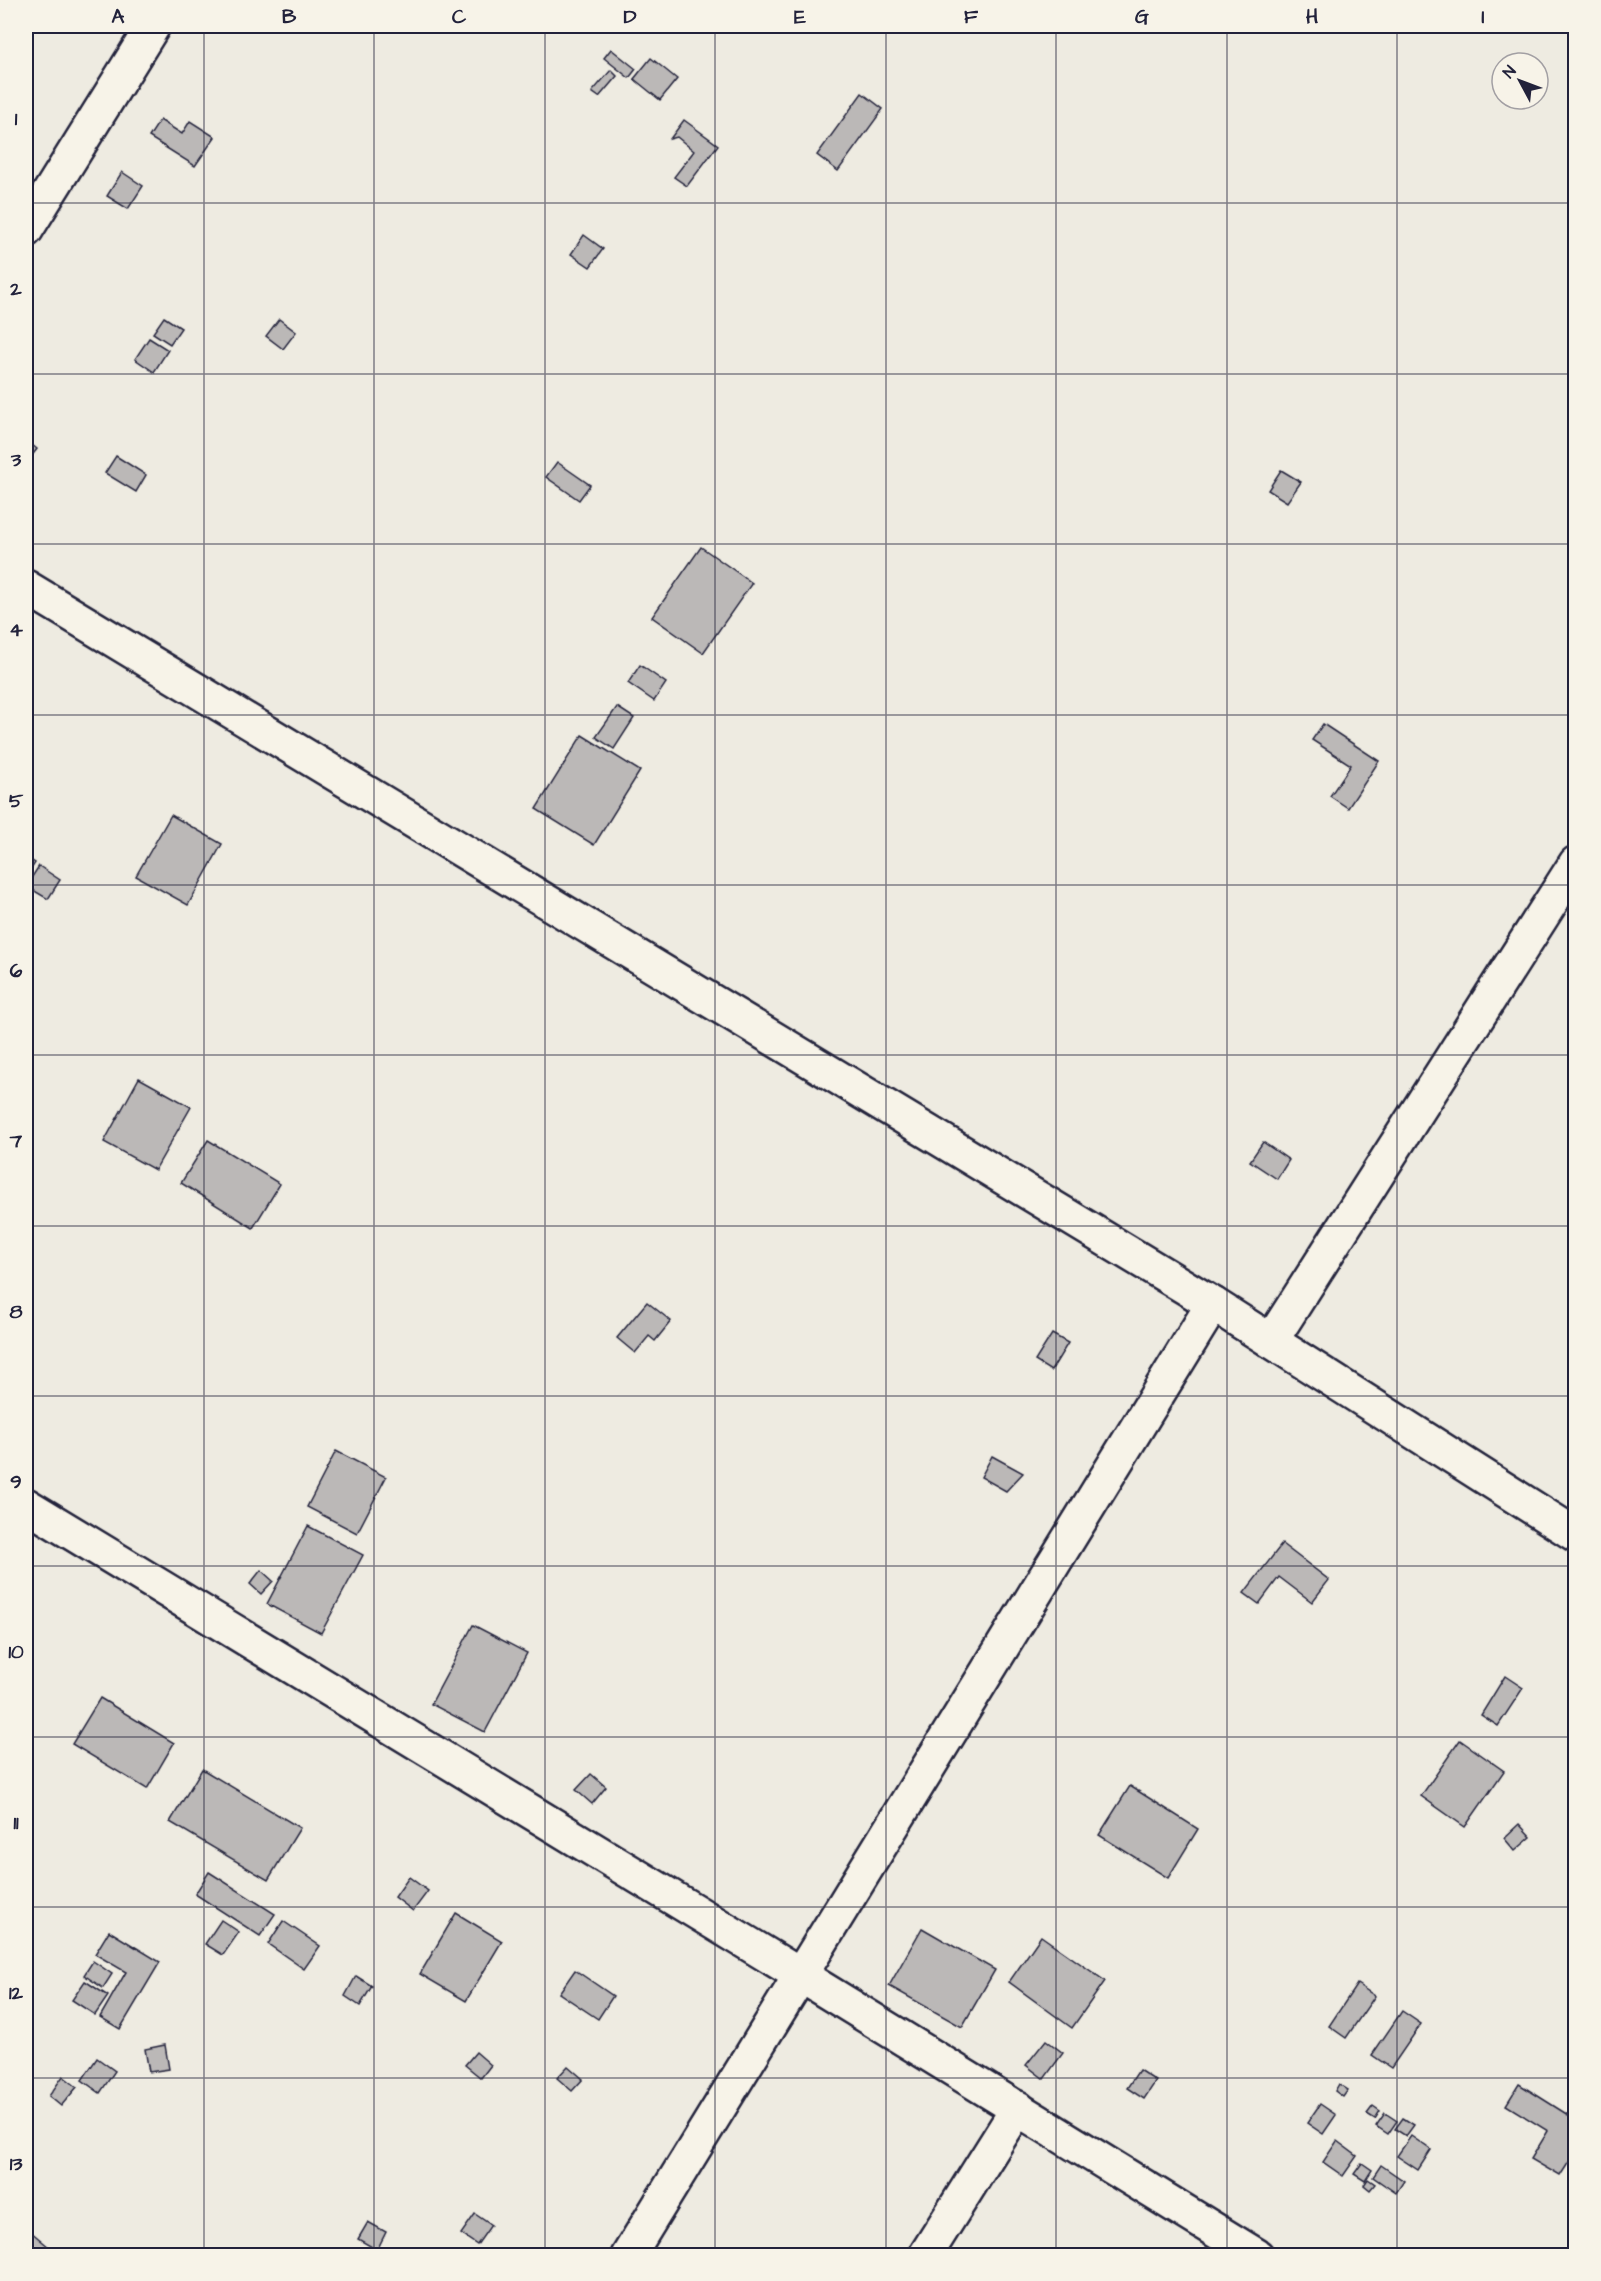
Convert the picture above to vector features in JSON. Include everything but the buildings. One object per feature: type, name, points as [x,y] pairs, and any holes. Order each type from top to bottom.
[{"type":"street","points":[[26,230],[153,26]]},
{"type":"street","points":[[26,587],[1213,1304],[1575,1535]]},
{"type":"street","points":[[1271,1341],[1575,863]]},
{"type":"street","points":[[628,2256],[1213,1304]]},
{"type":"street","points":[[26,1505],[800,1975],[1257,2256]]},
{"type":"street","points":[[925,2256],[1018,2108]]}]
